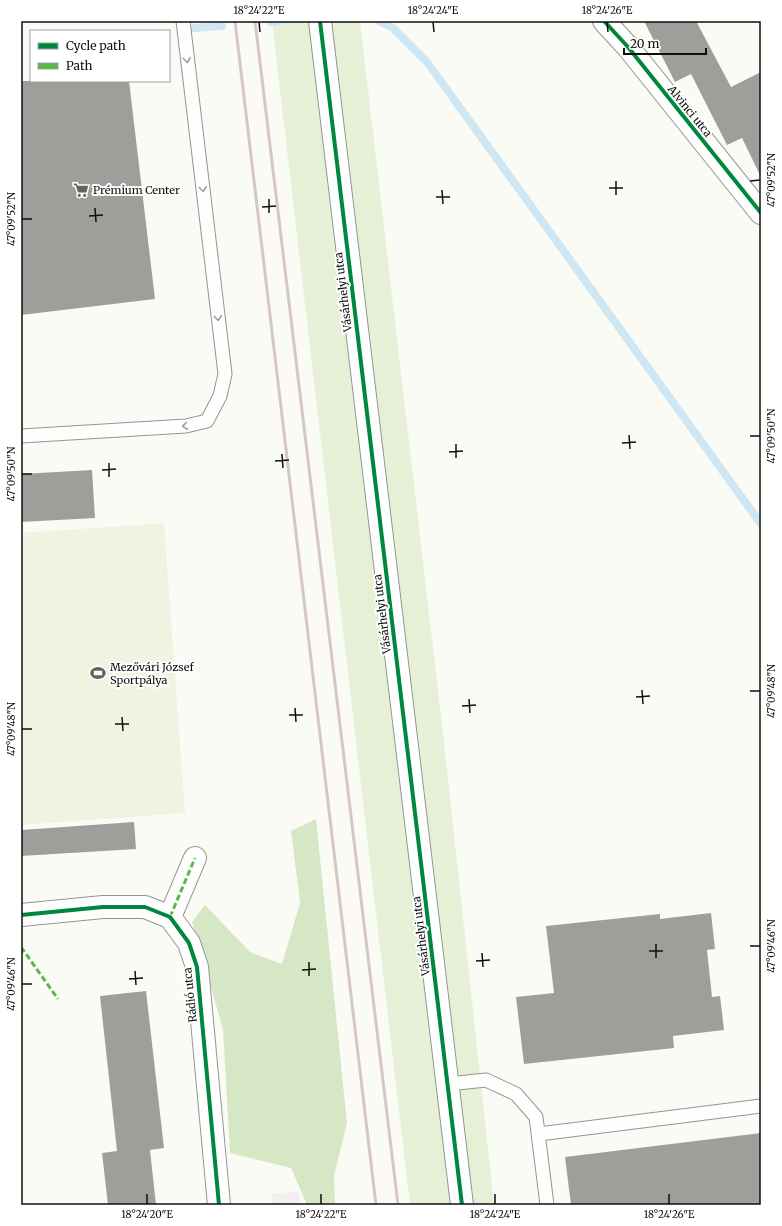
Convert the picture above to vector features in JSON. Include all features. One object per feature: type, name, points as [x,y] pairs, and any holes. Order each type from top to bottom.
[{"type":"street","name":"Vásárhelyi utca","points":[[320,21],[462,1205]]},
{"type":"street","name":"Alvinci utca","points":[[604,21],[628,47],[761,213]]},
{"type":"street","points":[[21,915],[103,907],[145,907],[170,917],[195,858]]},
{"type":"street","name":"Rádió utca","points":[[170,917],[189,943],[197,967],[219,1205]]},
{"type":"lane","points":[[21,436],[186,426],[207,421],[220,396],[225,374],[183,21]]},
{"type":"lane","points":[[448,1084],[486,1080],[516,1094],[536,1117],[547,1205]]},
{"type":"lane","points":[[539,1134],[761,1106]]},
{"type":"shaded area","points":[[299,1191],[301,1205],[273,1205],[272,1194]]},
{"type":"green space","points":[[272,21],[360,21],[445,751],[494,1205],[410,1205]]},
{"type":"green space","name":"Mezővári József Sportpálya","points":[[164,523],[185,813],[21,825],[21,533]]},
{"type":"green space","points":[[316,819],[347,1123],[334,1176],[335,1205],[307,1205],[291,1168],[230,1153],[223,1029],[192,922],[205,905],[250,952],[282,964],[300,903],[291,831]]},
{"type":"building","points":[[644,21],[696,21],[731,87],[761,72],[761,177],[742,138],[727,145],[691,74],[675,82]]},
{"type":"building","name":"Prémium Center","points":[[21,81],[129,82],[155,299],[21,315]]},
{"type":"building","points":[[92,470],[95,518],[21,522],[21,474]]},
{"type":"building","points":[[134,822],[136,849],[21,856],[21,830]]},
{"type":"building","points":[[711,913],[715,949],[707,950],[712,997],[720,996],[724,1030],[673,1036],[674,1048],[524,1064],[516,997],[554,993],[546,926],[660,914],[660,919]]},
{"type":"building","points":[[146,991],[164,1148],[150,1150],[156,1205],[108,1205],[102,1153],[117,1151],[100,996]]},
{"type":"building","points":[[761,1133],[761,1205],[571,1205],[565,1157]]},
{"type":"waterway","points":[[271,22],[281,21]]},
{"type":"waterway","points":[[379,21],[393,28],[427,62],[761,524]]},
{"type":"waterway","points":[[194,28],[222,26]]},
{"type":"railway","points":[[235,21],[376,1205]]},
{"type":"railway","points":[[255,21],[398,1205]]},
{"type":"marked path","points":[[170,917],[195,858]]},
{"type":"marked path","points":[[21,947],[58,999]]},
{"type":"cycle path","points":[[320,21],[462,1205]]},
{"type":"cycle path","points":[[604,21],[628,47],[761,213]]},
{"type":"cycle path","points":[[21,915],[103,907],[145,907],[170,917],[189,943],[197,967],[219,1205]]},
{"type":"place","name":"Prémium Center","points":[[81,190]]},
{"type":"place","name":"Mezővári József Sportpálya","points":[[98,673]]}]
